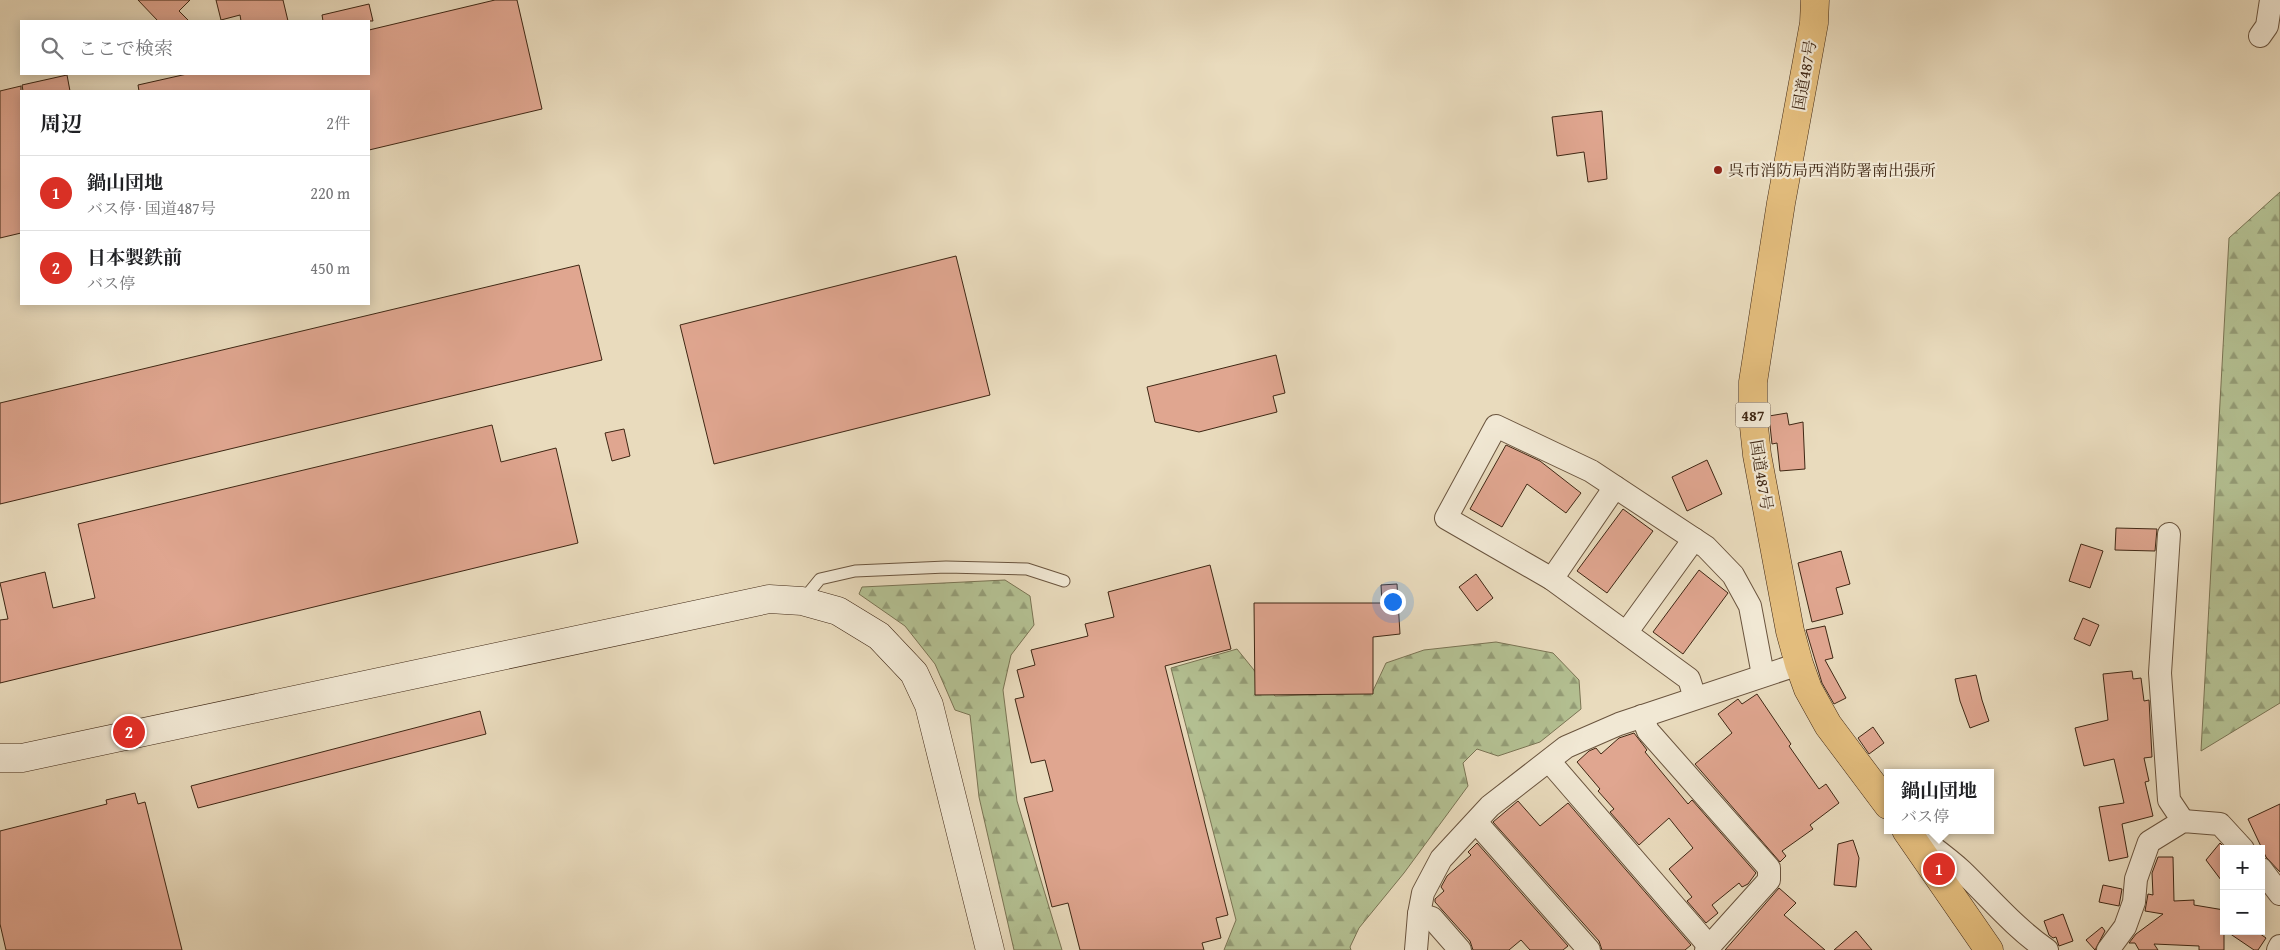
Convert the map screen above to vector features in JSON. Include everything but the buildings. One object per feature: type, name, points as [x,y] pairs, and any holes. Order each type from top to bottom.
[{"type":"highway","name":"国道487号","points":[[1815,0],[1814,23],[1781,203],[1753,382],[1753,417],[1757,455],[1798,664],[1808,689],[1828,725],[1884,800]]},
{"type":"highway","points":[[1909,834],[1990,950]]},
{"type":"street","points":[[2260,36],[2267,26],[2271,0]]},
{"type":"street","points":[[1695,698],[1689,679],[1552,579],[1446,518],[1496,426],[1591,471],[1706,547],[1733,575],[1750,606],[1763,675]]},
{"type":"street","points":[[1552,579],[1615,487]]},
{"type":"street","points":[[2169,534],[2160,673],[2169,800],[2184,821]]},
{"type":"street","points":[[1626,633],[1694,539]]},
{"type":"street","points":[[0,758],[22,758],[769,599],[802,601],[838,611],[880,636],[914,674],[929,705],[990,950]]},
{"type":"street","points":[[1416,950],[1423,893],[1441,859],[1490,806],[1566,747],[1619,724],[1798,664]]},
{"type":"street","points":[[1549,761],[1708,948],[1769,880],[1769,868],[1648,731],[1642,716]]},
{"type":"street","points":[[2108,950],[2125,927],[2134,902],[2136,879],[2149,842],[2184,821],[2220,824],[2239,845]]},
{"type":"street","points":[[1476,822],[1589,950]]},
{"type":"street","points":[[1916,834],[1960,870],[2019,928],[2047,950]]},
{"type":"street","points":[[2265,874],[2280,894]]},
{"type":"street","points":[[1419,914],[1432,918],[1460,950]]},
{"type":"street","points":[[2278,950],[2280,946]]},
{"type":"lane","points":[[802,601],[820,579],[855,571],[946,567],[1027,570],[1064,581]]},
{"type":"green space","points":[[2280,192],[2280,703],[2201,751],[2229,238]]},
{"type":"green space","points":[[1005,580],[1030,596],[1034,625],[1011,655],[1003,690],[1017,801],[1062,950],[1014,950],[979,797],[970,715],[955,710],[935,664],[905,626],[859,594],[862,587]]},
{"type":"green space","points":[[1496,642],[1553,653],[1579,680],[1581,709],[1540,742],[1498,756],[1477,749],[1463,763],[1468,786],[1404,873],[1359,928],[1350,947],[1351,950],[1224,950],[1236,920],[1171,668],[1237,649],[1275,696],[1372,693],[1386,663],[1424,650]]},
{"type":"place","name":"呉市消防局西消防署南出張所","points":[[1718,170]]},
{"type":"place","name":"日本製鉄前","points":[[129,732]]},
{"type":"place","name":"鍋山団地","points":[[1939,869]]}]
